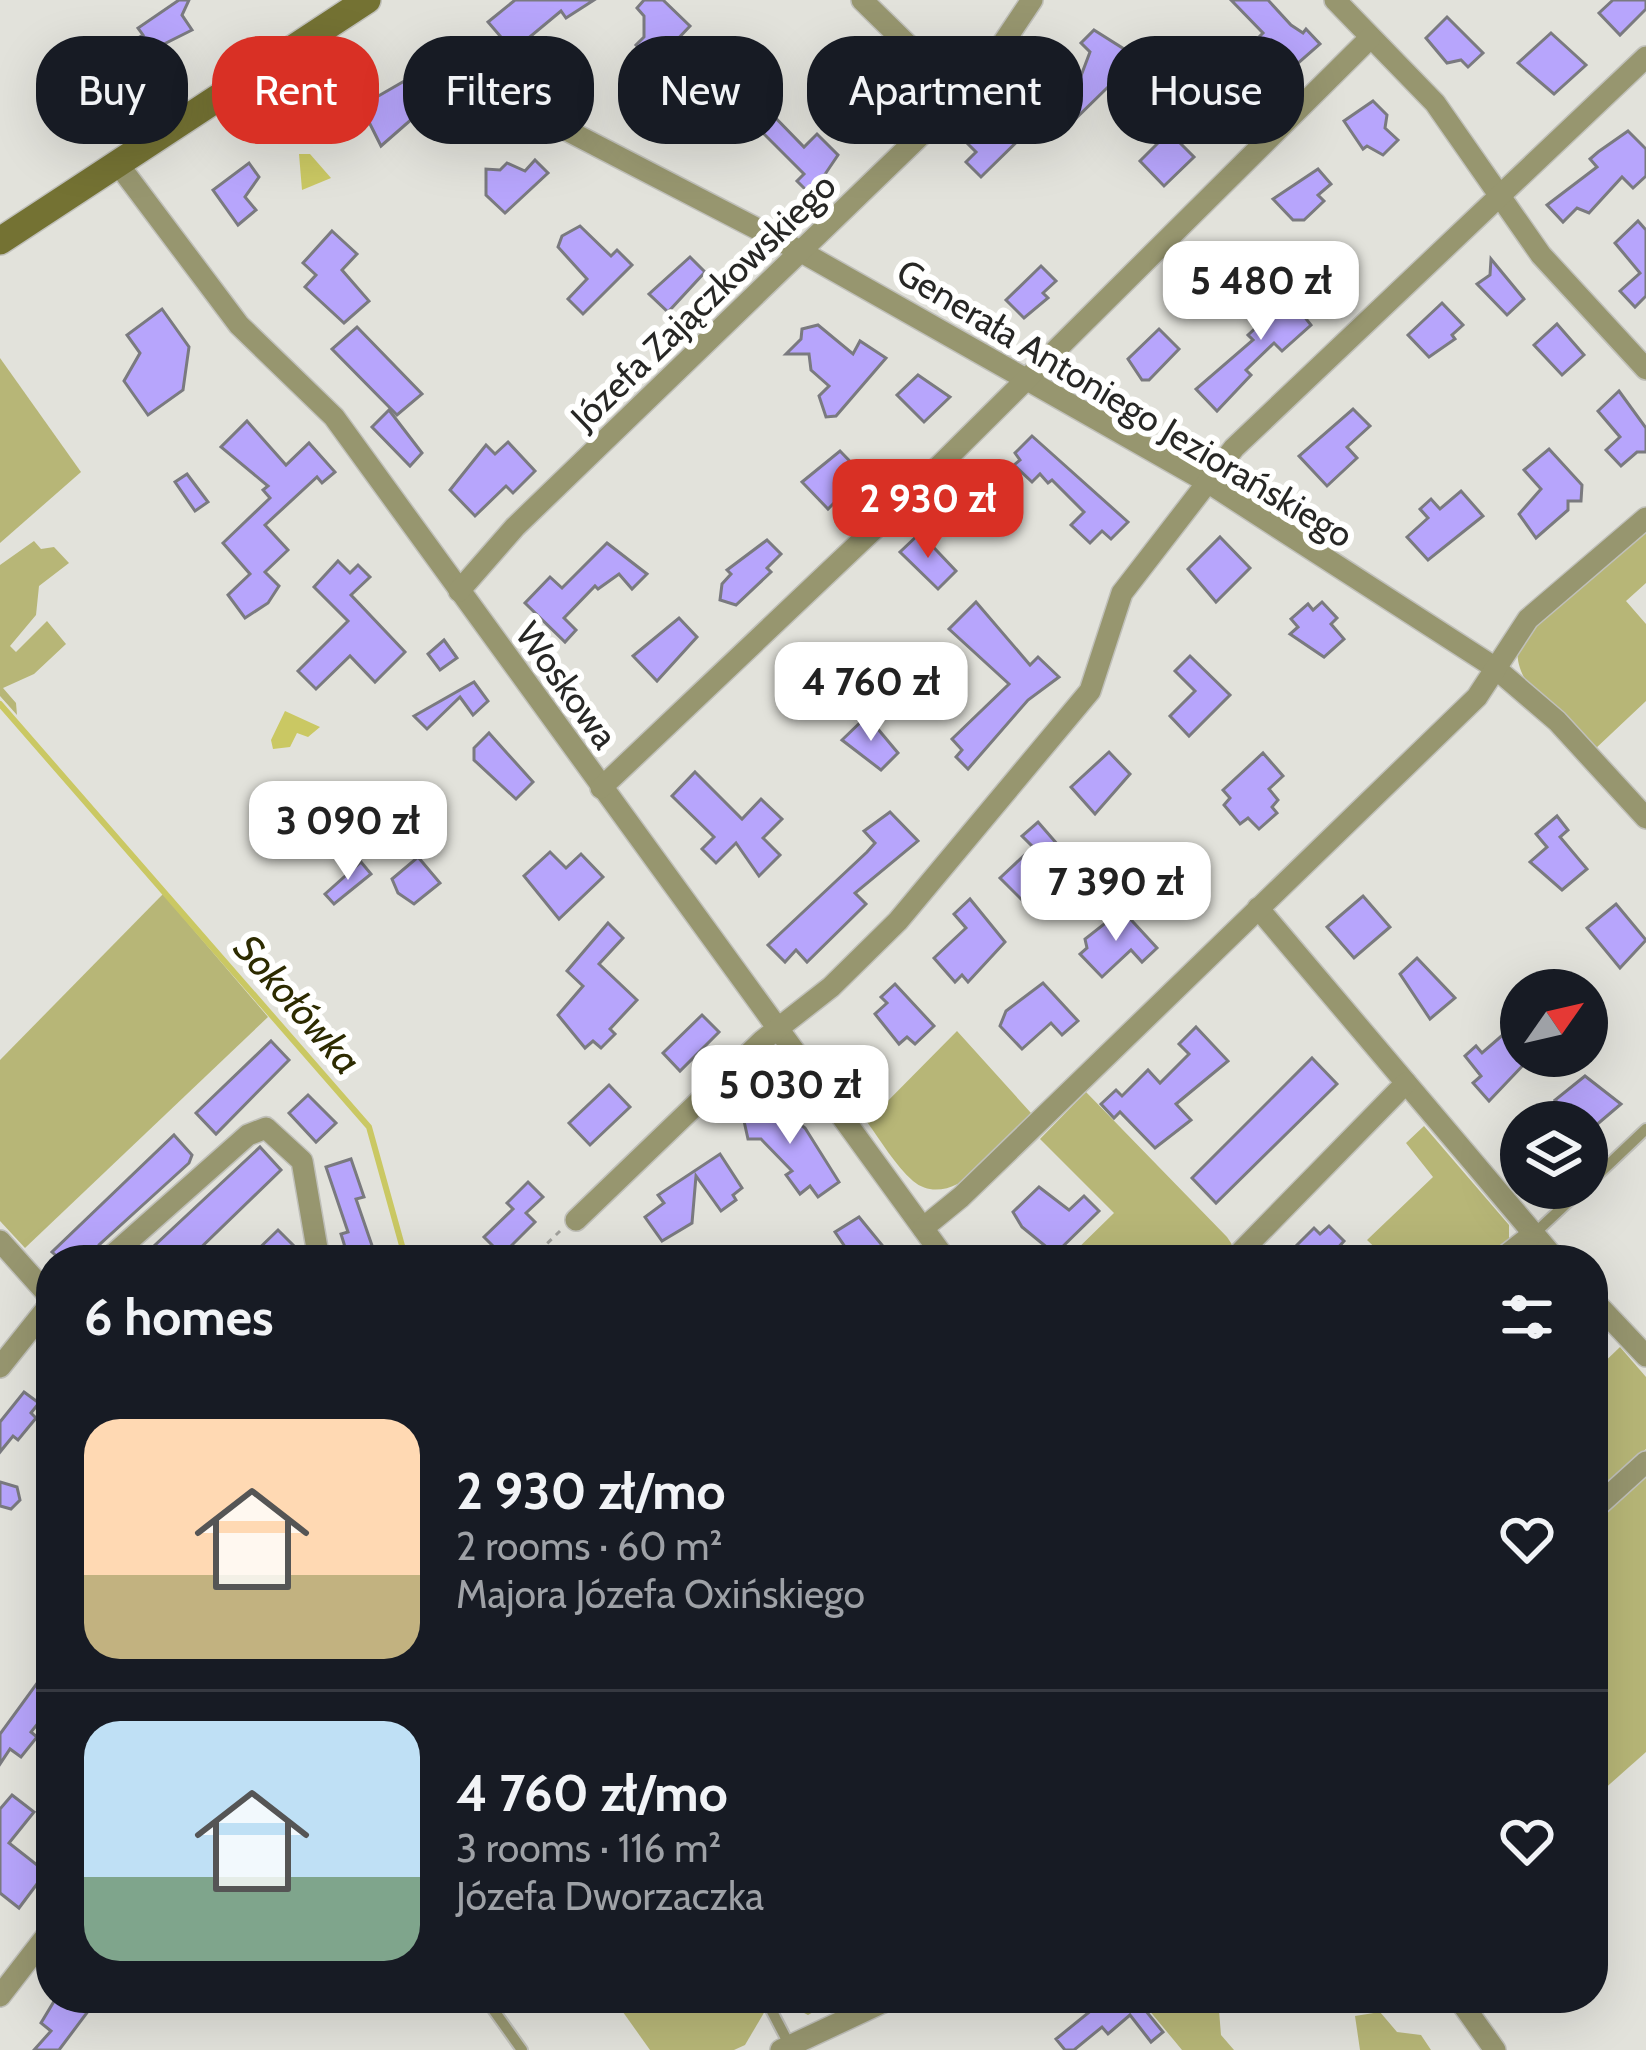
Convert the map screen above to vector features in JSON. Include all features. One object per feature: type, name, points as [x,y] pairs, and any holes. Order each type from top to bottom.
[{"type":"street","points":[[0,241],[367,0]]},
{"type":"street","points":[[862,0],[899,36]]},
{"type":"street","name":"Józefa Zajączkowskiego","points":[[1010,36],[1032,0]]},
{"type":"street","points":[[1336,0],[1436,103],[1541,254],[1646,369]]},
{"type":"street","points":[[601,788],[1027,379],[1370,38]]},
{"type":"street","points":[[576,1220],[898,921],[1090,691],[1122,593],[1257,424],[1646,57]]},
{"type":"street","name":"Generała Antoniego Jeziorańskiego","points":[[594,144],[800,251],[1209,483],[1494,667],[1557,721],[1646,818]]},
{"type":"street","name":"Józefa Zajączkowskiego","points":[[459,591],[515,527],[913,144]]},
{"type":"street","name":"Woskowa","points":[[118,164],[239,325],[334,417],[935,1245]]},
{"type":"street","points":[[923,1228],[1477,697],[1528,619],[1646,518]]},
{"type":"street","points":[[1258,908],[1542,1245]]},
{"type":"street","points":[[1248,1245],[1406,1083]]},
{"type":"street","points":[[124,1245],[248,1135],[266,1128],[302,1161],[316,1245]]},
{"type":"street","points":[[1518,1245],[1532,1234]]},
{"type":"street","points":[[0,1241],[36,1283]]},
{"type":"street","points":[[1608,1316],[1646,1357]]},
{"type":"street","points":[[0,1367],[36,1320]]},
{"type":"street","points":[[1608,1496],[1646,1462]]},
{"type":"street","points":[[0,1996],[36,1949]]},
{"type":"street","points":[[786,2048],[860,2013]]},
{"type":"street","points":[[1469,2013],[1495,2050]]},
{"type":"lane","points":[[1608,1165],[1646,1129]]},
{"type":"lane","points":[[1532,1234],[1560,1209]]},
{"type":"lane","points":[[496,2013],[523,2050]]},
{"type":"lane","points":[[771,2013],[786,2048]]},
{"type":"path","points":[[547,1245],[576,1220]]},
{"type":"shaded area","points":[[299,154],[310,154],[331,178],[302,190]]},
{"type":"shaded area","points":[[0,358],[81,472],[0,543]]},
{"type":"shaded area","points":[[1646,529],[1646,583],[1626,601],[1646,624],[1646,701],[1594,750],[1539,699],[1520,668],[1518,653],[1522,637]]},
{"type":"shaded area","points":[[34,541],[41,549],[54,547],[69,563],[39,586],[36,615],[10,646],[16,652],[47,621],[66,644],[34,674],[3,688],[16,703],[17,715],[0,696],[0,565]]},
{"type":"shaded area","points":[[285,711],[320,727],[308,737],[297,733],[290,747],[273,749],[271,740]]},
{"type":"shaded area","points":[[163,894],[268,1017],[25,1248],[0,1221],[0,1060]]},
{"type":"shaded area","points":[[957,1031],[1031,1113],[979,1170],[945,1188],[929,1189],[906,1175],[867,1122]]},
{"type":"shaded area","points":[[1086,1092],[1232,1245],[1081,1245],[1114,1213],[1040,1139]]},
{"type":"shaded area","points":[[1424,1126],[1509,1225],[1509,1241],[1505,1245],[1372,1245],[1367,1240],[1433,1177],[1406,1143]]},
{"type":"shaded area","points":[[1620,1347],[1646,1377],[1646,1449],[1608,1483],[1608,1359]]},
{"type":"shaded area","points":[[1646,1475],[1646,1752],[1608,1786],[1608,1508]]},
{"type":"shaded area","points":[[624,2013],[764,2013],[745,2045],[734,2050],[650,2050]]},
{"type":"shaded area","points":[[1151,2013],[1219,2013],[1221,2035],[1234,2050],[1182,2050]]},
{"type":"shaded area","points":[[1381,2013],[1397,2032],[1421,2035],[1431,2050],[1360,2050],[1355,2016]]},
{"type":"building","points":[[179,0],[189,0],[182,15],[192,30],[180,36],[141,36],[138,28]]},
{"type":"building","points":[[515,0],[594,0],[566,18],[561,11],[531,36],[500,36],[488,22]]},
{"type":"building","points":[[644,0],[663,0],[690,26],[681,36],[644,36],[644,16],[637,8]]},
{"type":"building","points":[[1231,0],[1268,0],[1291,25],[1303,33],[1306,29],[1320,44],[1304,58],[1304,36],[1260,36],[1263,33]]},
{"type":"building","points":[[1613,0],[1646,0],[1646,9],[1620,35],[1599,13]]},
{"type":"building","points":[[1447,17],[1483,53],[1468,67],[1461,60],[1447,63],[1426,38]]},
{"type":"building","points":[[1094,30],[1107,38],[1107,88],[1083,111],[1083,70],[1090,52],[1083,41]]},
{"type":"building","points":[[1551,33],[1586,65],[1554,94],[1518,63]]},
{"type":"building","points":[[403,82],[403,127],[381,146],[379,142],[379,96]]},
{"type":"building","points":[[1373,101],[1387,115],[1385,128],[1398,140],[1383,155],[1367,146],[1363,149],[1344,121]]},
{"type":"building","points":[[783,125],[804,147],[827,144],[838,155],[811,195],[797,181],[804,174],[774,144],[783,144]]},
{"type":"building","points":[[1628,131],[1646,149],[1646,176],[1633,188],[1622,177],[1589,213],[1577,208],[1563,222],[1547,205],[1597,167],[1590,159]]},
{"type":"building","points":[[968,144],[1015,144],[981,177],[966,162],[976,152]]},
{"type":"building","points":[[1157,144],[1181,144],[1194,157],[1164,186],[1140,161]]},
{"type":"building","points":[[535,160],[548,173],[505,213],[486,195],[486,169],[500,170],[507,163],[525,171]]},
{"type":"building","points":[[249,163],[259,177],[245,197],[256,210],[238,225],[213,190]]},
{"type":"building","points":[[1318,169],[1331,184],[1318,195],[1324,201],[1304,220],[1293,220],[1273,199]]},
{"type":"building","points":[[1638,221],[1646,230],[1646,296],[1635,307],[1620,291],[1640,273],[1615,243]]},
{"type":"building","points":[[580,226],[611,256],[617,250],[632,265],[583,314],[568,299],[587,279],[558,247],[562,236]]},
{"type":"building","points":[[332,231],[357,254],[342,270],[369,301],[344,323],[305,287],[316,275],[303,263]]},
{"type":"building","points":[[690,257],[705,272],[668,312],[649,294]]},
{"type":"building","points":[[1491,259],[1524,299],[1507,315],[1477,284],[1490,275]]},
{"type":"building","points":[[1041,266],[1056,281],[1043,293],[1048,298],[1024,318],[1006,300]]},
{"type":"building","points":[[1295,280],[1316,303],[1303,315],[1311,325],[1282,351],[1274,343],[1246,370],[1251,375],[1217,411],[1196,389],[1253,340],[1248,335],[1262,322],[1260,316]]},
{"type":"building","points":[[1442,303],[1463,325],[1452,335],[1455,339],[1429,357],[1408,335]]},
{"type":"building","points":[[162,309],[189,347],[183,390],[148,415],[124,381],[140,353],[127,335]]},
{"type":"building","points":[[1557,324],[1584,355],[1562,375],[1534,345]]},
{"type":"building","points":[[818,325],[853,354],[860,341],[886,358],[836,416],[826,417],[819,396],[829,386],[811,370],[809,354],[786,354],[801,339],[802,329]]},
{"type":"building","points":[[357,327],[422,394],[397,415],[332,349]]},
{"type":"building","points":[[1159,329],[1179,349],[1149,380],[1142,380],[1128,359]]},
{"type":"building","points":[[918,375],[950,397],[924,422],[897,395]]},
{"type":"building","points":[[1619,391],[1646,428],[1646,452],[1637,452],[1621,466],[1606,450],[1620,437],[1598,411]]},
{"type":"building","points":[[1353,409],[1370,426],[1347,447],[1357,458],[1327,486],[1299,456]]},
{"type":"building","points":[[389,410],[422,453],[410,466],[372,427]]},
{"type":"building","points":[[247,421],[286,465],[309,443],[335,472],[322,483],[317,477],[265,525],[288,550],[265,572],[279,586],[268,603],[245,618],[228,595],[250,574],[223,543],[270,498],[263,490],[268,486],[221,447]]},
{"type":"building","points":[[1032,436],[1128,522],[1111,539],[1102,531],[1090,543],[1071,525],[1084,512],[1052,480],[1048,483],[1040,474],[1032,482],[1014,465],[1020,460],[1015,453]]},
{"type":"building","points":[[508,442],[535,471],[513,493],[506,486],[475,516],[450,490],[486,445],[495,454]]},
{"type":"building","points":[[1549,449],[1582,485],[1581,501],[1568,501],[1568,510],[1536,538],[1519,514],[1541,489],[1524,470]]},
{"type":"building","points":[[840,451],[868,480],[854,494],[849,488],[828,509],[802,482]]},
{"type":"building","points":[[187,474],[208,502],[195,511],[175,482]]},
{"type":"building","points":[[1461,491],[1483,516],[1428,560],[1407,537],[1428,518],[1420,509],[1431,499],[1440,509]]},
{"type":"building","points":[[920,533],[956,571],[938,589],[900,552]]},
{"type":"building","points":[[1220,537],[1250,568],[1216,602],[1188,569]]},
{"type":"building","points":[[767,540],[781,554],[767,568],[771,572],[736,605],[720,600],[722,584],[731,574],[727,570]]},
{"type":"building","points":[[607,543],[647,574],[632,589],[619,574],[598,589],[595,586],[564,618],[576,630],[565,642],[525,603],[550,577],[562,588]]},
{"type":"building","points":[[338,561],[350,573],[358,565],[370,577],[351,595],[405,652],[375,682],[350,656],[316,689],[298,671],[348,621],[314,587]]},
{"type":"building","points":[[976,602],[1030,665],[1038,657],[1059,677],[1028,700],[968,769],[956,757],[962,750],[952,739],[1009,684],[949,629]]},
{"type":"building","points":[[1322,602],[1337,618],[1331,624],[1344,639],[1324,657],[1290,634],[1298,627],[1291,619],[1308,604],[1313,610]]},
{"type":"building","points":[[679,618],[697,637],[657,681],[633,656]]},
{"type":"building","points":[[444,640],[457,658],[440,670],[428,654]]},
{"type":"building","points":[[1190,656],[1230,695],[1189,736],[1170,716],[1195,691],[1175,671]]},
{"type":"building","points":[[828,666],[842,681],[823,700],[819,696],[799,716],[780,700],[779,692],[798,672],[810,684]]},
{"type":"building","points":[[474,682],[488,701],[473,715],[460,697],[427,729],[414,716]]},
{"type":"building","points":[[867,716],[898,753],[881,770],[842,740]]},
{"type":"building","points":[[489,733],[533,782],[516,799],[474,760],[474,748]]},
{"type":"building","points":[[1109,752],[1130,774],[1095,814],[1071,787]]},
{"type":"building","points":[[1263,753],[1283,776],[1269,789],[1278,800],[1272,807],[1277,813],[1259,829],[1248,818],[1240,824],[1224,805],[1230,798],[1223,790]]},
{"type":"building","points":[[695,772],[742,819],[761,799],[782,819],[763,838],[780,855],[759,876],[736,843],[716,863],[702,849],[714,837],[672,796]]},
{"type":"building","points":[[890,812],[918,841],[855,893],[866,904],[807,962],[796,950],[785,962],[768,945],[867,852],[875,843],[864,831]]},
{"type":"building","points":[[1557,816],[1568,830],[1560,837],[1587,869],[1562,890],[1530,862],[1547,847],[1536,834]]},
{"type":"building","points":[[1038,822],[1071,860],[1034,899],[1029,894],[1022,900],[1000,878],[1033,847],[1022,836]]},
{"type":"building","points":[[550,852],[566,868],[581,854],[603,877],[559,919],[524,876]]},
{"type":"building","points":[[418,857],[440,883],[414,904],[398,893],[392,879]]},
{"type":"building","points":[[361,862],[371,874],[334,904],[325,894]]},
{"type":"building","points":[[1363,896],[1390,927],[1354,958],[1327,927]]},
{"type":"building","points":[[970,899],[1005,942],[968,982],[962,975],[955,982],[934,958],[966,928],[954,914]]},
{"type":"building","points":[[1616,904],[1646,940],[1620,968],[1587,928]]},
{"type":"building","points":[[1122,910],[1157,948],[1142,962],[1131,950],[1102,977],[1080,954],[1087,948],[1085,939]]},
{"type":"building","points":[[608,923],[623,938],[599,964],[637,1000],[610,1029],[615,1034],[601,1048],[593,1041],[585,1048],[558,1015],[583,986],[567,971]]},
{"type":"building","points":[[1417,958],[1455,998],[1430,1019],[1400,974]]},
{"type":"building","points":[[1043,983],[1078,1021],[1062,1035],[1051,1023],[1022,1049],[1000,1026],[1006,1011]]},
{"type":"building","points":[[895,984],[934,1026],[915,1044],[907,1037],[899,1044],[875,1014],[887,1003],[881,997]]},
{"type":"building","points":[[702,1015],[719,1032],[680,1071],[663,1053]]},
{"type":"building","points":[[1196,1027],[1228,1061],[1176,1104],[1191,1120],[1155,1148],[1120,1112],[1114,1118],[1101,1104],[1116,1090],[1122,1096],[1148,1070],[1160,1083],[1189,1054],[1179,1044]]},
{"type":"building","points":[[1500,1037],[1500,1077],[1512,1077],[1489,1101],[1473,1083],[1481,1076],[1465,1056],[1476,1046],[1482,1053]]},
{"type":"building","points":[[271,1041],[289,1060],[216,1134],[196,1113]]},
{"type":"building","points":[[1312,1058],[1337,1084],[1216,1203],[1192,1178]]},
{"type":"building","points":[[1586,1077],[1621,1104],[1608,1115],[1608,1101],[1555,1100]]},
{"type":"building","points":[[609,1085],[630,1107],[590,1145],[569,1123]]},
{"type":"building","points":[[308,1095],[336,1123],[316,1142],[289,1113]]},
{"type":"building","points":[[768,1098],[805,1128],[839,1182],[818,1197],[810,1186],[800,1194],[786,1175],[792,1171],[761,1139],[748,1139],[744,1121],[751,1105]]},
{"type":"building","points":[[174,1135],[192,1155],[189,1163],[99,1245],[59,1245]]},
{"type":"building","points":[[260,1147],[281,1170],[204,1245],[155,1245]]},
{"type":"building","points":[[720,1154],[742,1188],[733,1195],[736,1200],[721,1211],[696,1176],[692,1223],[662,1241],[645,1217],[664,1203],[658,1195]]},
{"type":"building","points":[[351,1159],[364,1197],[356,1199],[372,1245],[344,1245],[341,1234],[348,1232],[326,1167]]},
{"type":"building","points":[[528,1182],[543,1197],[526,1213],[535,1222],[512,1245],[492,1245],[484,1237],[513,1209],[507,1203]]},
{"type":"building","points":[[1039,1187],[1069,1210],[1084,1196],[1099,1211],[1064,1245],[1044,1245],[1022,1227],[1013,1212]]},
{"type":"building","points":[[859,1217],[882,1245],[844,1245],[835,1232]]},
{"type":"building","points":[[1329,1226],[1344,1241],[1340,1245],[1297,1245],[1314,1228],[1320,1234]]},
{"type":"building","points":[[278,1230],[293,1245],[262,1245]]},
{"type":"building","points":[[24,1392],[36,1401],[31,1413],[36,1418],[18,1440],[13,1436],[0,1452],[0,1422]]},
{"type":"building","points":[[0,1482],[17,1487],[20,1500],[11,1509],[0,1506]]},
{"type":"building","points":[[36,1685],[36,1726],[31,1732],[36,1738],[21,1757],[10,1749],[0,1764],[0,1734]]},
{"type":"building","points":[[12,1795],[34,1812],[9,1843],[36,1864],[36,1885],[19,1908],[0,1893],[0,1809]]},
{"type":"building","points":[[47,2013],[87,2013],[59,2050],[34,2050],[51,2031],[41,2023]]},
{"type":"building","points":[[1088,2013],[1148,2013],[1163,2032],[1151,2042],[1130,2015],[1108,2034],[1102,2027],[1074,2050],[1065,2050],[1056,2039]]},
{"type":"waterway","name":"Sokołówka","points":[[0,704],[369,1127],[402,1245]]}]
